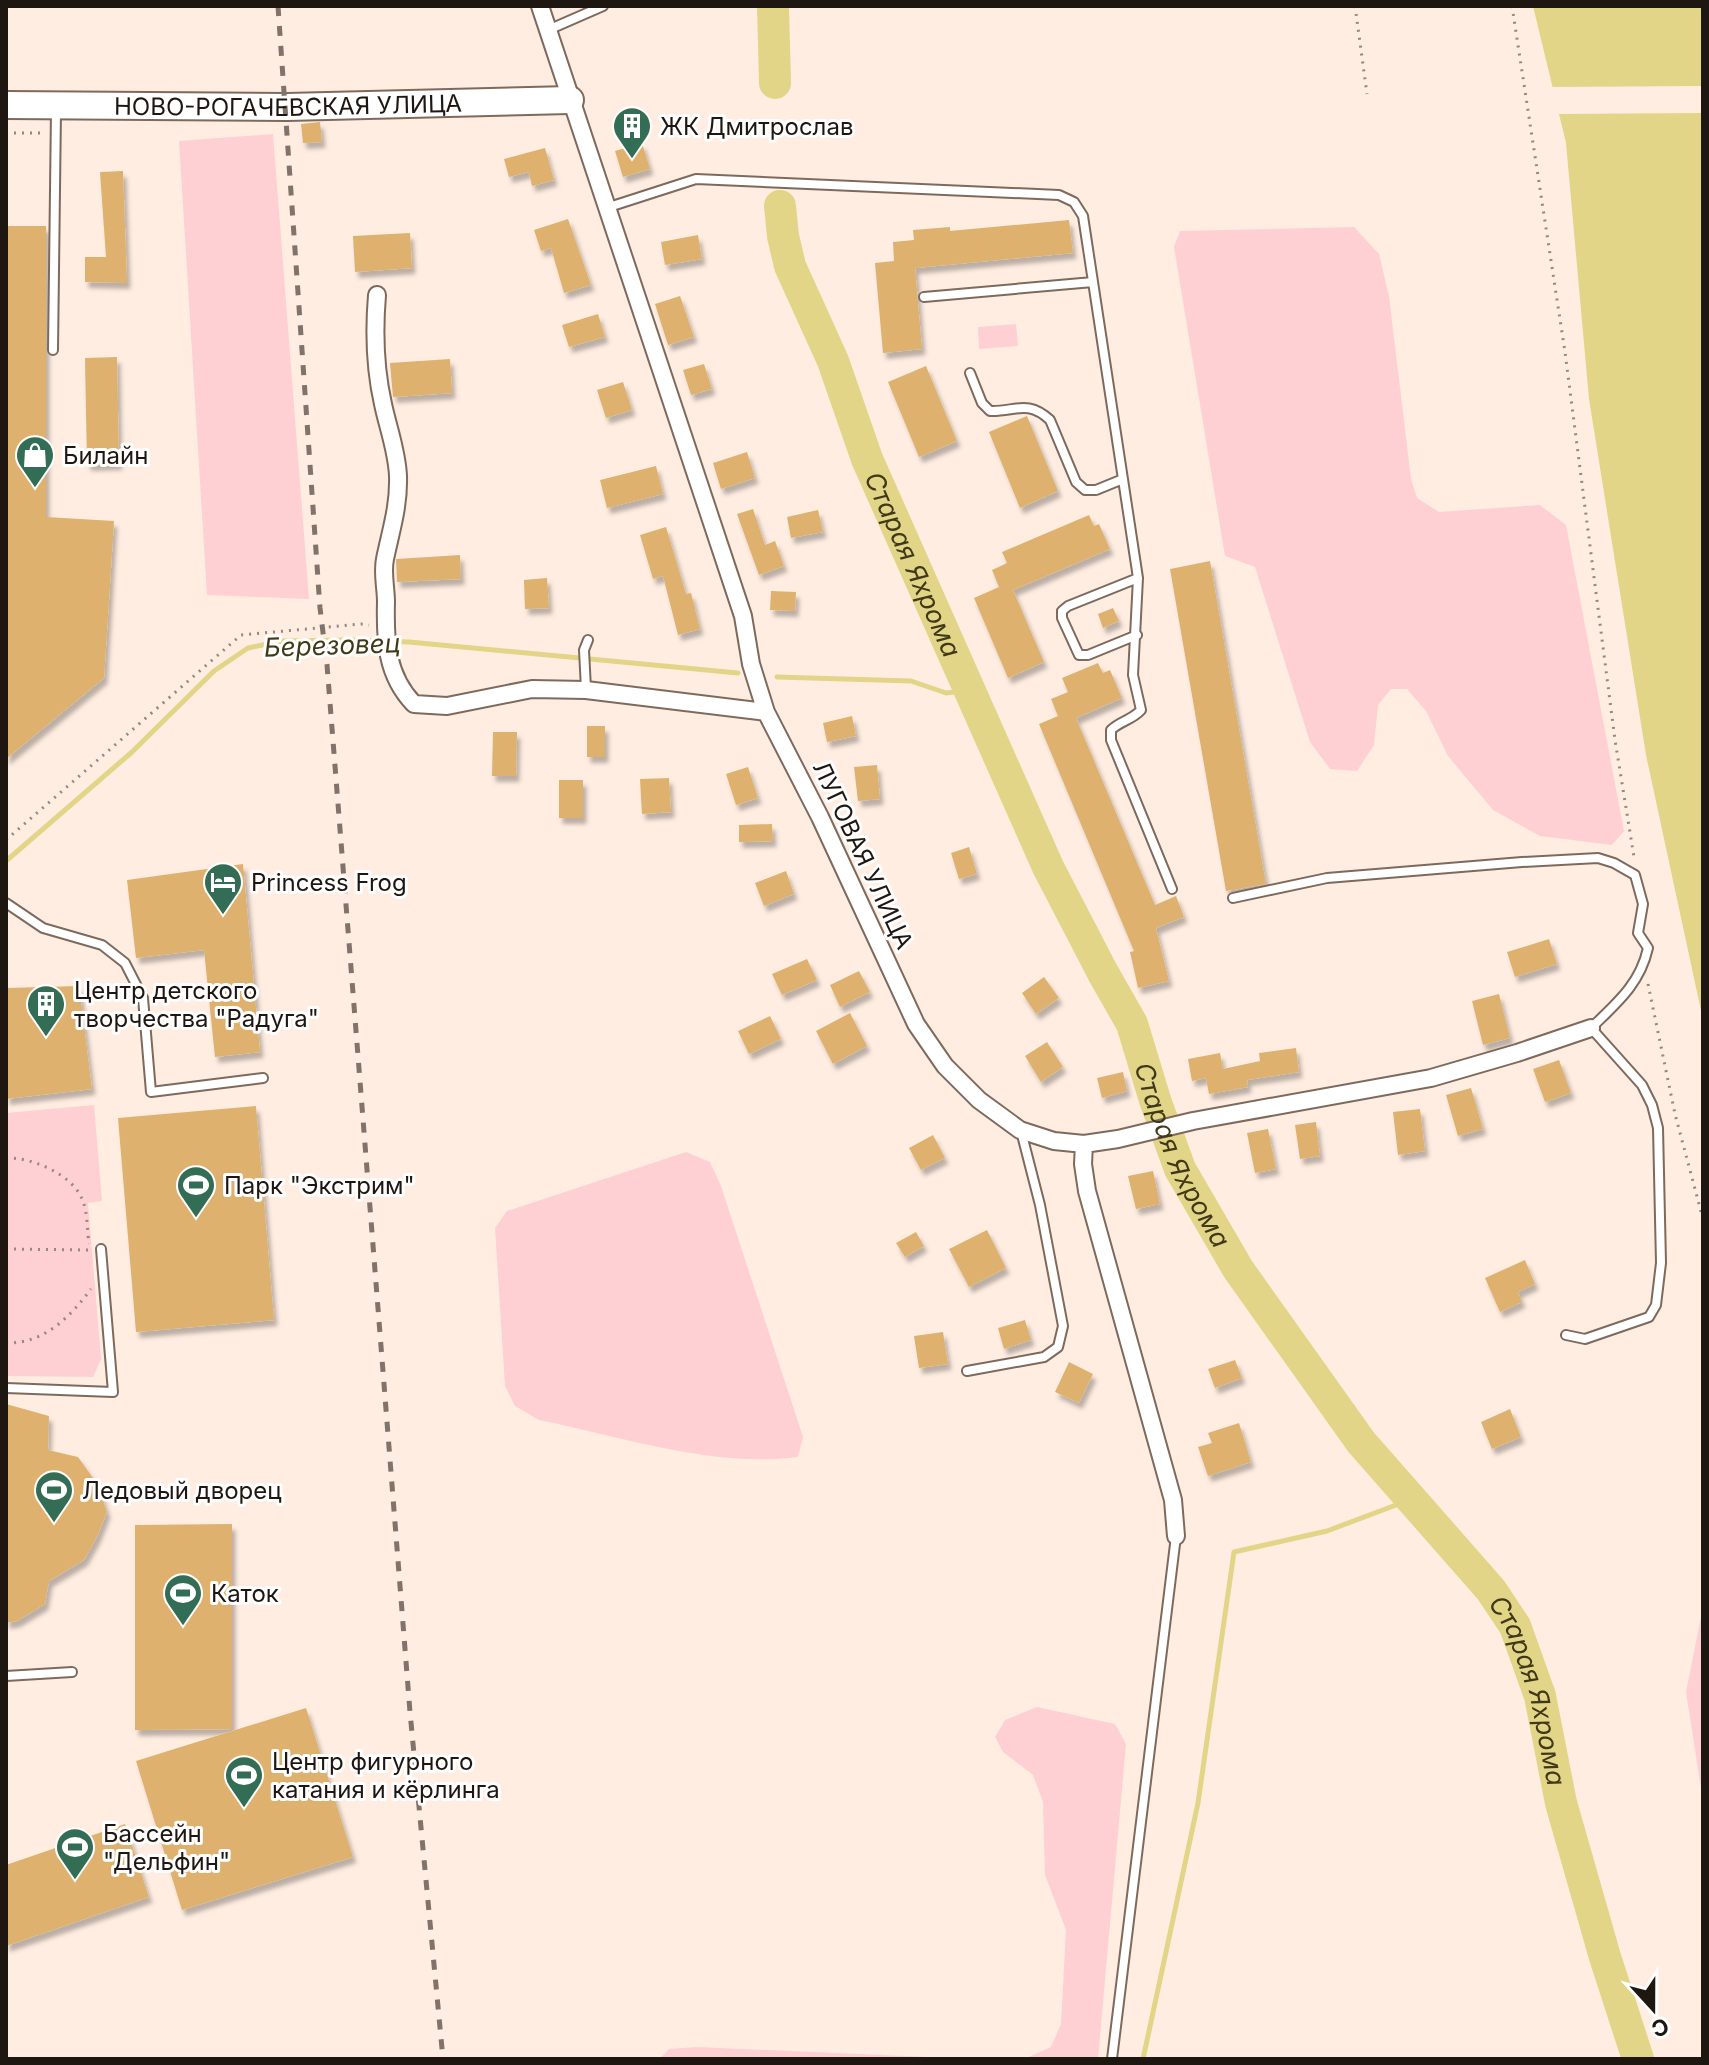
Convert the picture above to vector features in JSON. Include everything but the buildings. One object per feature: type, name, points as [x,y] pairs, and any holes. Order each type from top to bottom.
[{"type":"main road","name":"НОВО-РОГАЧЕВСКАЯ УЛИЦА","points":[[6,105],[287,107],[570,100]]},
{"type":"street","name":"ЛУГОВАЯ УЛИЦА","points":[[540,6],[743,616],[751,664],[766,712],[820,817],[916,1024],[945,1066],[979,1100],[1020,1130],[1054,1141],[1084,1144],[1431,1078],[1591,1028]]},
{"type":"street","points":[[377,295],[375,325],[383,403],[398,474],[398,510],[384,563],[385,637],[401,691],[414,704],[447,706],[532,689],[586,690],[766,712]]},
{"type":"street","points":[[1084,1144],[1087,1191],[1173,1500],[1176,1536]]},
{"type":"lane","points":[[547,30],[603,6]]},
{"type":"lane","points":[[53,350],[56,105]]},
{"type":"lane","points":[[606,208],[696,179],[1059,195],[1074,202],[1083,216],[1138,578],[1133,675],[1141,710],[1135,718],[1111,730],[1111,740],[1172,889]]},
{"type":"lane","points":[[924,297],[1093,282]]},
{"type":"lane","points":[[970,373],[982,403],[990,411],[1020,406],[1042,412],[1050,420],[1076,482],[1085,490],[1096,490],[1123,479]]},
{"type":"lane","points":[[1137,635],[1088,655],[1079,655],[1062,618],[1062,611],[1138,578]]},
{"type":"lane","points":[[586,690],[584,650],[588,640]]},
{"type":"lane","points":[[1233,898],[1327,878],[1553,860],[1598,858],[1635,875],[1643,904],[1638,933],[1648,948],[1643,970],[1622,998],[1591,1028],[1642,1085],[1658,1128],[1661,1263],[1656,1305],[1649,1317],[1585,1339],[1566,1335]]},
{"type":"lane","points":[[6,903],[43,928],[102,945],[125,963],[143,998],[151,1092],[263,1078]]},
{"type":"lane","points":[[967,1371],[1044,1357],[1058,1347],[1063,1326],[1040,1205],[1020,1130]]},
{"type":"lane","points":[[6,1388],[113,1392],[101,1249]]},
{"type":"lane","points":[[1112,2059],[1176,1536]]},
{"type":"lane","points":[[6,1676],[72,1672]]},
{"type":"path","points":[[1355,6],[1367,94]]},
{"type":"path","points":[[1512,6],[1565,352],[1635,875]]},
{"type":"path","points":[[6,133],[55,133]]},
{"type":"path","points":[[6,840],[241,635],[361,624],[385,637]]},
{"type":"path","points":[[1644,964],[1675,1114],[1703,1219]]},
{"type":"path","points":[[6,1158],[46,1167],[75,1189],[82,1199],[91,1262]]},
{"type":"path","points":[[6,1249],[101,1249]]},
{"type":"path","points":[[6,1343],[36,1339],[62,1322],[94,1285]]},
{"type":"shaded area","points":[[1533,6],[1703,6],[1703,1020],[1646,755],[1589,399],[1566,143]]},
{"type":"shaded area","points":[[273,134],[309,599],[207,595],[179,141]]},
{"type":"shaded area","points":[[1354,227],[1379,254],[1389,296],[1411,479],[1417,498],[1439,512],[1540,505],[1566,525],[1624,831],[1612,845],[1540,836],[1493,810],[1448,756],[1426,711],[1407,689],[1391,689],[1378,705],[1374,745],[1357,771],[1330,769],[1310,742],[1255,567],[1225,556],[1174,247],[1180,231]]},
{"type":"shaded area","points":[[1016,324],[1018,346],[979,349],[978,327]]},
{"type":"shaded area","points":[[94,1105],[102,1201],[88,1203],[101,1359],[93,1377],[6,1376],[6,1113]]},
{"type":"shaded area","points":[[686,1152],[710,1162],[721,1186],[803,1437],[798,1457],[766,1459],[701,1455],[539,1420],[515,1406],[505,1386],[495,1228],[507,1211]]},
{"type":"shaded area","points":[[1703,1607],[1703,1801],[1686,1692]]},
{"type":"shaded area","points":[[1037,1707],[1115,1724],[1126,1744],[1098,2059],[1024,2059],[1051,2047],[1061,2024],[1066,1930],[1045,1875],[1043,1802],[1033,1775],[1003,1752],[995,1737],[1005,1720]]},
{"type":"shaded area","points":[[697,2047],[976,2059],[659,2059],[669,2049]]},
{"type":"pier","points":[[1703,86],[1703,113],[1555,114],[1548,87]]},
{"type":"waterway","name":"Старая Яхрома","points":[[773,6],[775,83]]},
{"type":"waterway","name":"Старая Яхрома","points":[[780,206],[790,266],[833,361],[867,459],[1048,867],[1132,1024],[1180,1169],[1238,1269],[1361,1442],[1491,1590],[1515,1626],[1540,1696],[1561,1803],[1638,2059]]},
{"type":"waterway","name":"Березовец","points":[[6,861],[132,752],[214,671],[248,648],[282,641],[409,642],[738,673]]},
{"type":"waterway","name":"Березовец","points":[[777,677],[911,681],[946,693],[955,692],[965,682]]},
{"type":"waterway","points":[[1143,2059],[1198,1803],[1234,1552],[1327,1531],[1412,1499]]},
{"type":"railway","points":[[278,6],[320,608],[410,1712],[443,2059]]},
{"type":"place","name":"ЖК Дмитрослав","points":[[632,160]]},
{"type":"place","name":"Билайн","points":[[35,489]]},
{"type":"place","name":"Princess Frog","points":[[223,916]]},
{"type":"place","name":"Центр детского творчества \"Радуга\"","points":[[46,1038]]},
{"type":"place","name":"Парк \"Экстрим\"","points":[[196,1219]]},
{"type":"place","name":"Ледовый дворец","points":[[54,1524]]},
{"type":"place","name":"Каток","points":[[183,1627]]},
{"type":"place","name":"Центр фигурного катания и кёрлинга","points":[[244,1809]]},
{"type":"place","name":"Бассейн \"Дельфин\"","points":[[75,1881]]}]
